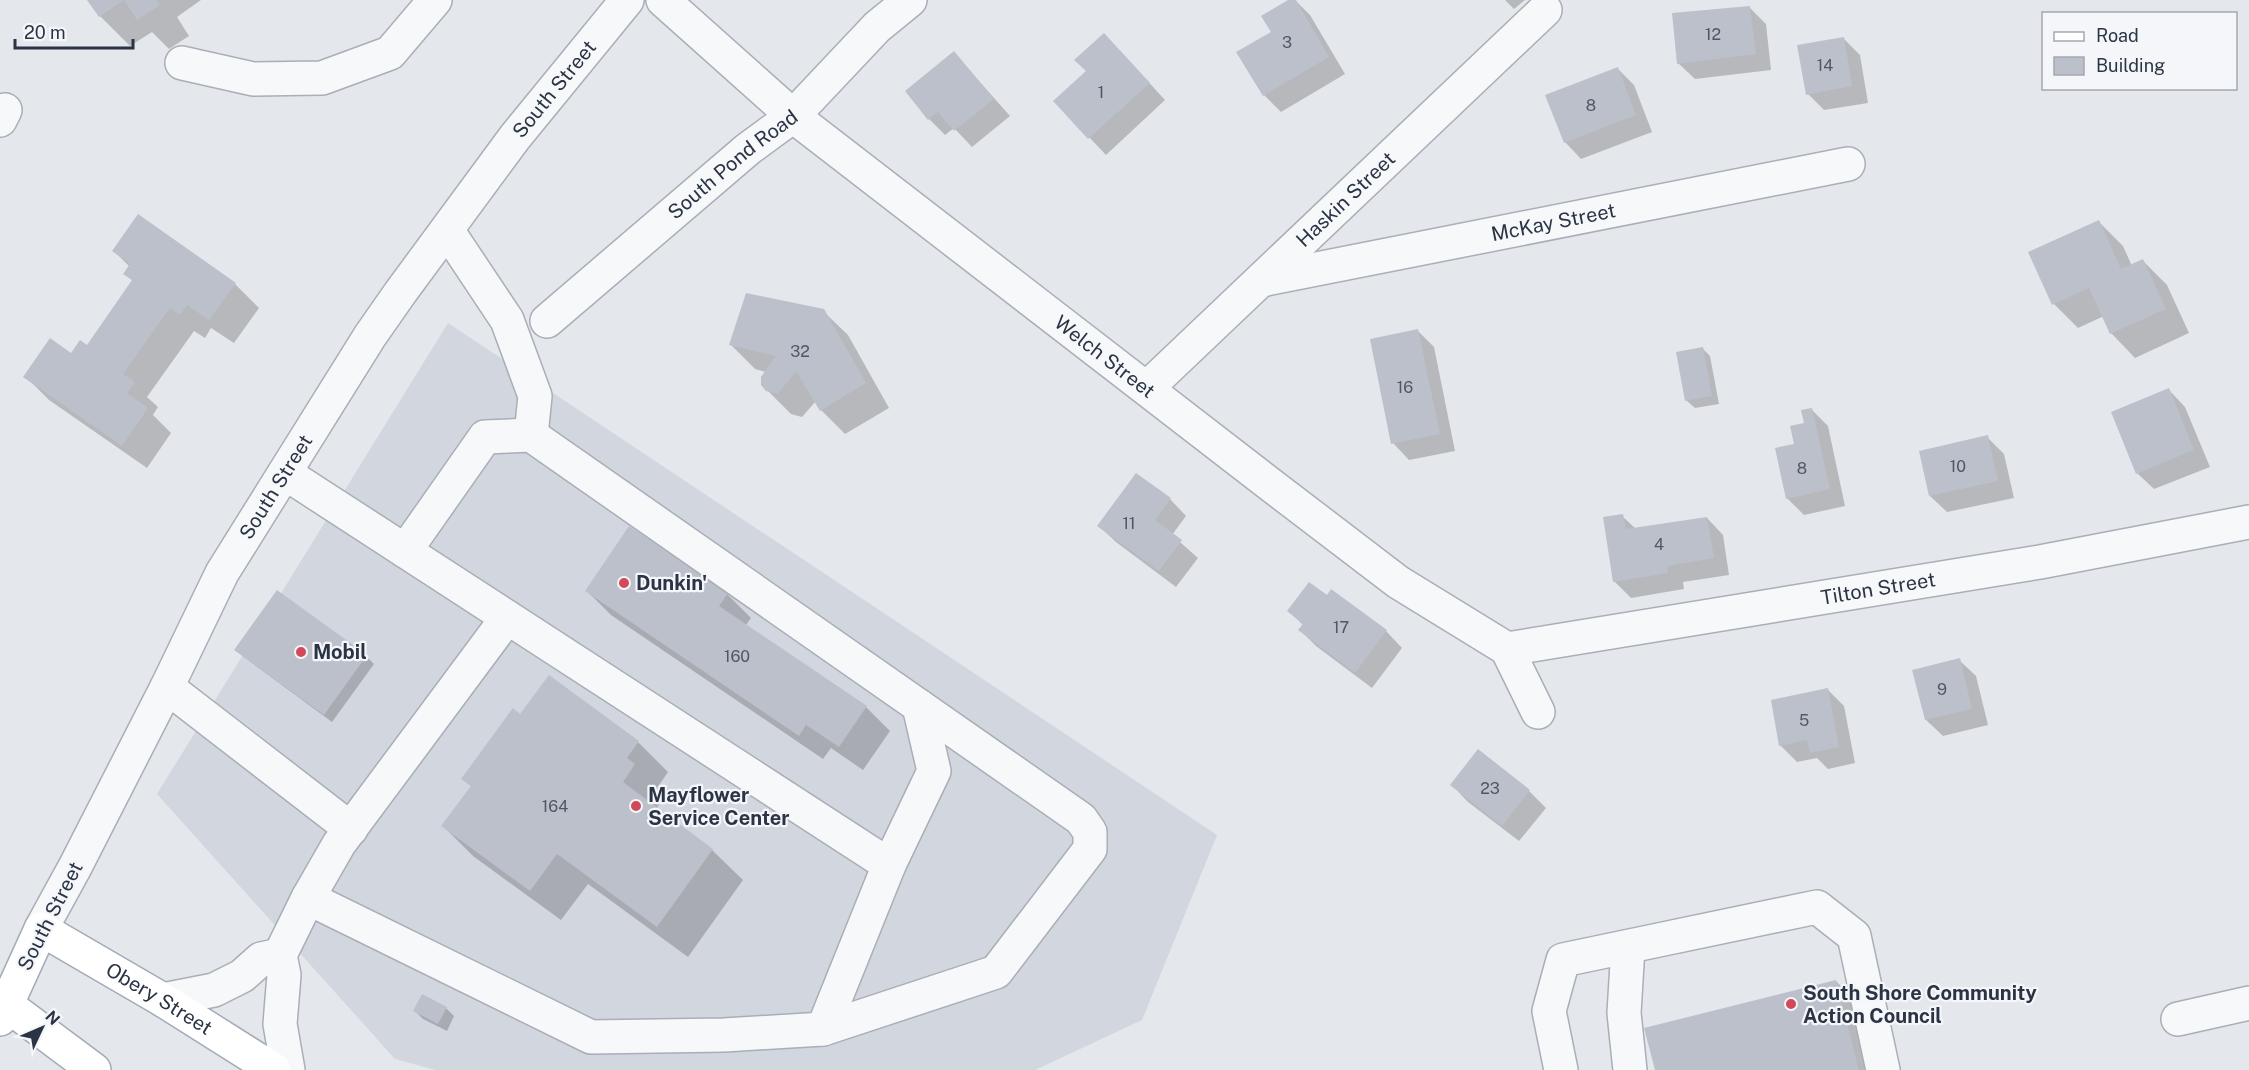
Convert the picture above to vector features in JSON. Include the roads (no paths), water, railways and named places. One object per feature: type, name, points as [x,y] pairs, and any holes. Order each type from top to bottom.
[{"type":"main road","name":"Obery Street","points":[[41,929],[163,1000],[274,1070]]},
{"type":"main road","name":"South Street","points":[[3,1012],[41,929]]},
{"type":"main road","points":[[3,1012],[94,1070]]},
{"type":"street","points":[[183,63],[253,79],[322,78],[390,53],[435,0]]},
{"type":"street","name":"South Street","points":[[41,929],[167,687],[222,573],[376,328],[530,119],[627,0]]},
{"type":"street","name":"Welch Street","points":[[663,0],[793,116],[982,263],[1398,582],[1506,649]]},
{"type":"street","name":"South Pond Road","points":[[547,321],[748,149],[793,116],[877,27],[910,0]]},
{"type":"street","name":"Haskin Street","points":[[1147,388],[1545,10]]},
{"type":"street","name":"McKay Street","points":[[1260,280],[1848,164]]},
{"type":"street","points":[[447,230],[507,320],[535,396],[531,435]]},
{"type":"street","points":[[308,898],[591,1037],[724,1035],[823,1029],[996,972],[1090,849],[1090,832],[1081,819],[531,435],[485,437],[405,551]]},
{"type":"street","points":[[285,473],[889,865]]},
{"type":"street","name":"Tilton Street","points":[[1506,649],[2040,562],[2249,522]]},
{"type":"street","points":[[288,1070],[280,1024],[284,975],[280,955],[308,898],[345,836],[507,618]]},
{"type":"street","points":[[1506,649],[1538,712]]},
{"type":"street","points":[[167,687],[345,836]]},
{"type":"street","points":[[823,1029],[889,865],[934,771],[919,706]]},
{"type":"street","points":[[1560,1070],[1549,1011],[1563,960],[1817,907],[1854,936],[1883,1070]]},
{"type":"street","points":[[1628,947],[1624,1013],[1630,1070]]},
{"type":"street","points":[[163,1000],[214,990],[242,976],[261,959],[280,955]]},
{"type":"street","points":[[2178,1019],[2249,1003]]},
{"type":"place","name":"Dunkin'","points":[[624,583]]},
{"type":"place","name":"Mobil","points":[[301,652]]},
{"type":"place","name":"Mayflower Service Center","points":[[636,806]]},
{"type":"place","name":"South Shore Community Action Council","points":[[1791,1004]]}]
